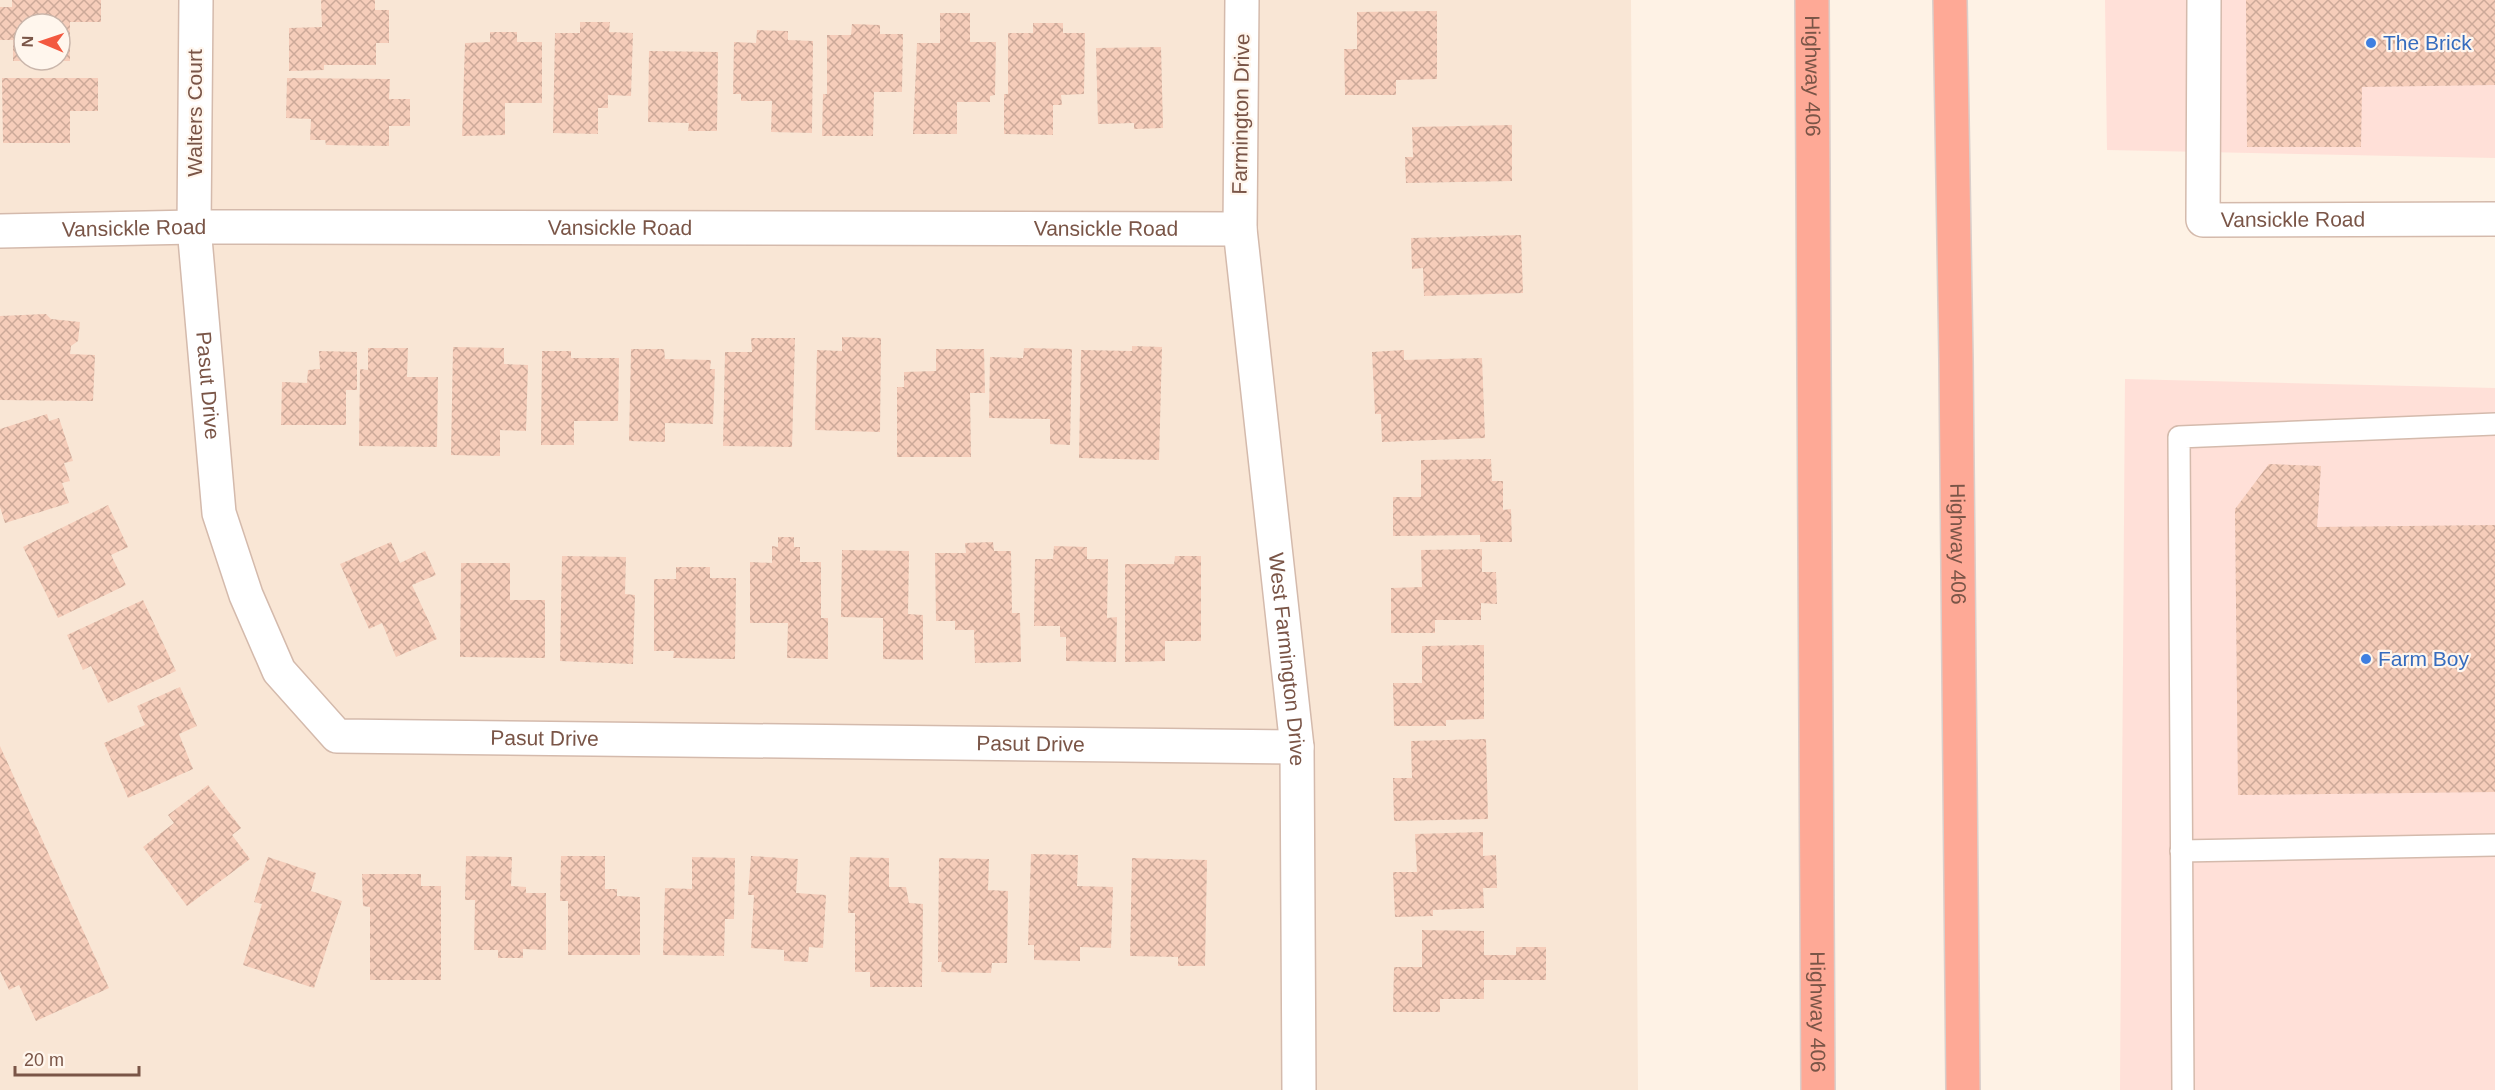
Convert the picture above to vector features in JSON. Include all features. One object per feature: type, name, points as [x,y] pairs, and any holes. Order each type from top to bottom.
[{"type":"highway","name":"Highway 406","points":[[1812,0],[1818,1090]]},
{"type":"highway","name":"Highway 406","points":[[1950,0],[1957,394],[1963,1090]]},
{"type":"street","name":"Walters Court","points":[[194,226],[196,0]]},
{"type":"street","name":"Farmington Drive","points":[[1240,229],[1242,0]]},
{"type":"street","name":"Vansickle Road","points":[[2204,0],[2203,220],[2495,219]]},
{"type":"street","name":"Vansickle Road","points":[[0,231],[194,226],[1240,229]]},
{"type":"street","name":"Pasut Drive","points":[[194,226],[219,513],[246,595],[279,671],[337,736],[1297,747]]},
{"type":"street","name":"West Farmington Drive","points":[[1240,229],[1297,747],[1299,1090]]},
{"type":"lane","points":[[2183,1090],[2179,437],[2495,424]]},
{"type":"lane","points":[[2181,851],[2495,845]]},
{"type":"shaded area","points":[[0,0],[1631,0],[1638,1090],[0,1090]]},
{"type":"shaded area","points":[[2105,0],[2495,0],[2495,158],[2107,150]]},
{"type":"shaded area","points":[[2125,379],[2495,388],[2495,1090],[2120,1090]]},
{"type":"building","points":[[12,0],[101,0],[101,22],[72,22],[72,12],[12,12],[12,40],[0,40],[0,7],[12,7]]},
{"type":"building","points":[[321,0],[375,0],[375,10],[389,10],[389,43],[376,43],[376,65],[324,65],[324,70],[289,71],[289,28],[322,27]]},
{"type":"building","name":"The Brick","points":[[2246,0],[2495,0],[2495,85],[2362,87],[2361,147],[2247,147]]},
{"type":"building","points":[[1437,11],[1437,79],[1396,80],[1396,95],[1345,95],[1344,49],[1357,49],[1357,12]]},
{"type":"building","points":[[940,13],[970,13],[970,42],[996,42],[995,95],[990,96],[990,102],[957,102],[957,134],[913,134],[917,43],[940,43]]},
{"type":"building","points":[[580,22],[610,22],[609,32],[633,33],[631,96],[608,95],[608,108],[598,108],[598,134],[553,133],[555,33],[580,33]]},
{"type":"building","points":[[1033,23],[1063,23],[1063,33],[1085,33],[1084,94],[1061,95],[1062,105],[1053,105],[1053,135],[1004,134],[1004,94],[1008,94],[1008,33],[1033,33]]},
{"type":"building","points":[[852,24],[880,25],[880,34],[903,34],[902,92],[874,92],[873,136],[822,136],[823,94],[827,94],[827,35],[851,35]]},
{"type":"building","points":[[757,30],[788,31],[788,40],[813,41],[812,133],[771,132],[772,101],[741,101],[741,94],[733,94],[734,42],[756,43]]},
{"type":"building","points":[[490,32],[517,32],[517,42],[542,42],[542,103],[505,103],[505,135],[462,136],[465,43],[490,42]]},
{"type":"building","points":[[1161,47],[1163,128],[1134,129],[1134,123],[1098,124],[1096,48]]},
{"type":"building","points":[[649,51],[718,52],[717,131],[688,131],[689,123],[648,122]]},
{"type":"building","points":[[2,78],[98,78],[98,111],[70,111],[70,143],[3,143]]},
{"type":"building","points":[[287,78],[390,79],[389,99],[410,99],[410,126],[389,126],[389,146],[326,145],[325,140],[310,140],[311,119],[286,118]]},
{"type":"building","points":[[1512,125],[1512,181],[1406,183],[1405,157],[1413,157],[1412,127]]},
{"type":"building","points":[[1521,235],[1523,293],[1424,296],[1423,268],[1412,269],[1411,238]]},
{"type":"building","points":[[46,314],[51,319],[80,322],[78,341],[71,346],[70,354],[95,355],[93,401],[0,400],[0,316]]},
{"type":"building","points":[[842,337],[881,338],[880,432],[815,430],[817,350],[842,351]]},
{"type":"building","points":[[751,338],[795,338],[792,447],[723,446],[725,352],[752,352]]},
{"type":"building","points":[[1132,346],[1162,347],[1159,460],[1079,458],[1081,350],[1132,351]]},
{"type":"building","points":[[453,347],[504,348],[504,364],[528,365],[526,431],[500,430],[500,456],[451,455]]},
{"type":"building","points":[[368,348],[408,348],[407,377],[438,377],[437,447],[359,446],[360,369],[368,370]]},
{"type":"building","points":[[1024,348],[1072,349],[1070,445],[1050,444],[1050,419],[989,418],[990,357],[1023,358]]},
{"type":"building","points":[[631,349],[664,349],[665,359],[711,360],[710,369],[715,369],[713,424],[665,423],[665,442],[629,441]]},
{"type":"building","points":[[936,349],[984,349],[985,393],[970,393],[971,457],[897,457],[897,387],[904,387],[904,372],[936,371]]},
{"type":"building","points":[[1404,350],[1404,360],[1482,358],[1485,438],[1382,442],[1381,414],[1375,414],[1372,352]]},
{"type":"building","points":[[319,351],[357,352],[357,390],[346,390],[346,425],[281,425],[282,382],[307,383],[308,370],[320,369]]},
{"type":"building","points":[[542,351],[571,351],[571,358],[619,358],[618,421],[574,421],[574,445],[541,445]]},
{"type":"building","points":[[47,414],[49,421],[59,418],[73,461],[64,463],[70,481],[62,483],[69,503],[5,523],[0,507],[0,429]]},
{"type":"building","points":[[1491,459],[1492,481],[1503,481],[1503,510],[1511,509],[1512,542],[1480,542],[1480,535],[1393,536],[1393,497],[1421,497],[1421,460]]},
{"type":"building","name":"Farm Boy","points":[[2269,464],[2321,466],[2317,527],[2495,525],[2495,792],[2238,795],[2235,509]]},
{"type":"building","points":[[108,505],[128,547],[111,555],[126,585],[58,618],[23,547]]},
{"type":"building","points":[[778,537],[794,537],[794,547],[800,547],[800,562],[821,562],[821,618],[828,618],[828,659],[787,658],[788,623],[750,623],[750,562],[772,563],[772,546],[778,547]]},
{"type":"building","points":[[391,542],[400,563],[425,551],[436,575],[412,585],[437,639],[396,657],[382,623],[369,629],[340,564]]},
{"type":"building","points":[[993,542],[994,551],[1011,551],[1012,613],[1020,613],[1021,662],[975,663],[974,630],[955,630],[955,621],[936,621],[935,553],[966,553],[965,543]]},
{"type":"building","points":[[1054,546],[1087,547],[1087,559],[1108,559],[1107,618],[1117,617],[1116,662],[1066,661],[1066,637],[1060,637],[1060,626],[1034,626],[1035,559],[1053,559]]},
{"type":"building","points":[[1482,549],[1482,572],[1496,572],[1497,604],[1481,603],[1481,620],[1435,620],[1435,633],[1391,633],[1391,588],[1422,587],[1421,550]]},
{"type":"building","points":[[842,550],[909,551],[908,614],[923,615],[923,660],[883,659],[883,618],[841,617]]},
{"type":"building","points":[[562,556],[626,557],[625,594],[635,595],[633,664],[560,661]]},
{"type":"building","points":[[1175,556],[1201,556],[1201,641],[1165,641],[1165,661],[1125,662],[1125,564],[1174,564]]},
{"type":"building","points":[[461,563],[510,563],[510,600],[545,600],[545,658],[460,657]]},
{"type":"building","points":[[676,567],[710,567],[710,578],[736,578],[735,659],[673,658],[674,651],[654,651],[654,579],[676,579]]},
{"type":"building","points":[[143,600],[176,671],[108,703],[91,666],[83,670],[67,635]]},
{"type":"building","points":[[1484,645],[1484,719],[1446,720],[1446,726],[1394,726],[1393,683],[1422,683],[1422,646]]},
{"type":"building","points":[[180,687],[197,726],[179,734],[193,769],[128,798],[104,743],[145,725],[137,706]]},
{"type":"building","points":[[1486,739],[1488,819],[1394,821],[1393,778],[1412,778],[1411,741]]},
{"type":"building","points":[[0,746],[109,988],[36,1021],[19,985],[9,990],[0,971]]},
{"type":"building","points":[[208,785],[241,828],[232,835],[250,859],[187,906],[143,847],[174,823],[168,815]]},
{"type":"building","points":[[1483,832],[1483,856],[1496,855],[1497,888],[1483,888],[1484,908],[1433,910],[1433,916],[1395,917],[1393,872],[1417,872],[1415,834]]},
{"type":"building","points":[[1031,854],[1078,855],[1077,886],[1113,887],[1111,948],[1080,947],[1080,961],[1034,960],[1034,945],[1028,945]]},
{"type":"building","points":[[466,856],[512,857],[511,886],[526,887],[526,893],[546,893],[546,950],[523,949],[523,958],[498,958],[498,950],[474,950],[475,900],[465,900]]},
{"type":"building","points":[[561,856],[605,856],[605,889],[617,889],[617,896],[640,897],[640,955],[568,955],[568,901],[560,901]]},
{"type":"building","points":[[751,856],[798,859],[796,893],[826,895],[823,948],[809,947],[808,962],[784,961],[784,950],[751,948],[754,895],[748,895]]},
{"type":"building","points":[[268,857],[316,873],[311,891],[342,901],[314,988],[243,965],[262,904],[254,902]]},
{"type":"building","points":[[692,857],[735,858],[734,919],[725,919],[724,956],[663,955],[665,888],[692,889]]},
{"type":"building","points":[[850,857],[889,858],[889,887],[906,887],[909,903],[923,904],[922,987],[870,987],[870,972],[855,972],[855,913],[848,913]]},
{"type":"building","points":[[939,858],[989,859],[988,890],[1008,891],[1007,963],[992,963],[991,973],[941,972],[942,962],[938,962]]},
{"type":"building","points":[[1132,858],[1207,860],[1205,966],[1178,966],[1178,957],[1130,956]]},
{"type":"building","points":[[362,874],[421,874],[421,886],[441,886],[441,980],[370,980],[370,907],[363,906]]},
{"type":"building","points":[[1422,930],[1484,931],[1484,955],[1516,955],[1516,947],[1546,947],[1546,980],[1484,980],[1484,999],[1440,999],[1440,1012],[1393,1012],[1394,967],[1422,967]]},
{"type":"place","name":"The Brick","points":[[2371,43]]},
{"type":"place","name":"Farm Boy","points":[[2366,659]]}]
